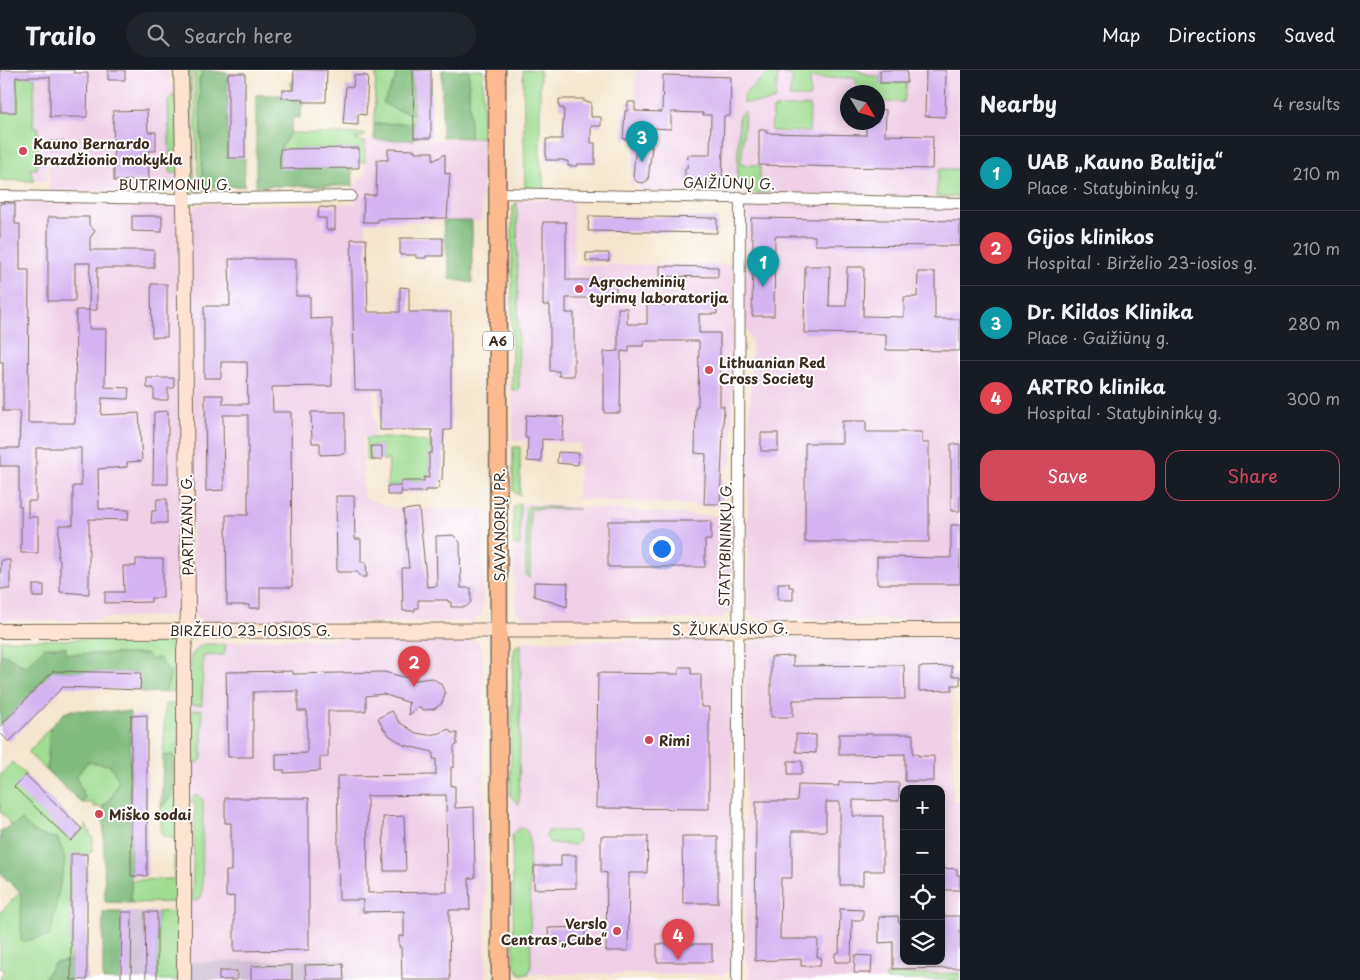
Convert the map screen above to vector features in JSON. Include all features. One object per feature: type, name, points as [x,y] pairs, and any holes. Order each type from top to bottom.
[{"type":"main road","name":"PARTIZANŲ G.","points":[[181,70],[188,615],[184,652],[184,980]]},
{"type":"main road","name":"SAVANORIŲ PR.","points":[[497,70],[500,980]]},
{"type":"main road","name":"BIRŽELIO 23-IOSIOS G.","points":[[0,630],[499,630]]},
{"type":"main road","name":"S. ŽUKAUSKO G.","points":[[499,630],[960,630]]},
{"type":"street","name":"GAIŽIŪNŲ G.","points":[[497,194],[960,203]]},
{"type":"street","name":"BUTRIMONIŲ G.","points":[[0,196],[184,199],[351,196]]},
{"type":"street","name":"STATYBININKŲ G.","points":[[737,980],[740,198]]},
{"type":"shaded area","points":[[0,70],[168,70],[168,85],[176,84],[179,186],[176,190],[170,192],[50,191],[47,143],[47,181],[0,180]]},
{"type":"shaded area","points":[[636,70],[960,70],[960,169],[940,169],[936,197],[641,191],[638,185],[630,185],[637,140],[638,101],[635,101]]},
{"type":"shaded area","points":[[483,137],[481,221],[366,223],[375,435],[363,437],[363,497],[392,508],[484,510],[483,607],[480,615],[471,622],[203,621],[198,619],[194,612],[189,217],[196,206],[202,204],[356,204],[353,186],[366,175],[364,140],[440,140]]},
{"type":"shaded area","points":[[528,199],[573,201],[574,265],[734,264],[732,462],[723,472],[722,507],[577,499],[581,444],[513,440],[512,219],[513,207],[517,202]]},
{"type":"shaded area","points":[[0,202],[177,203],[179,205],[184,608],[180,616],[101,618],[90,621],[0,620]]},
{"type":"shaded area","points":[[756,203],[960,208],[960,614],[926,620],[835,620],[759,619],[750,613],[748,605],[748,465],[752,341],[744,324],[745,211],[749,206]]},
{"type":"shaded area","points":[[520,503],[726,517],[733,522],[732,606],[730,612],[718,619],[529,619],[516,611],[513,507]]},
{"type":"shaded area","points":[[768,638],[956,639],[956,661],[952,661],[953,801],[960,801],[960,973],[886,975],[886,980],[750,980],[750,966],[746,961],[745,659],[746,650],[750,643],[758,639]]},
{"type":"shaded area","points":[[256,639],[471,639],[479,643],[482,648],[483,658],[486,980],[345,980],[344,959],[190,962],[188,892],[193,892],[195,804],[190,803],[190,657],[197,646],[203,643],[243,642]]},
{"type":"shaded area","points":[[717,640],[726,644],[732,653],[732,966],[730,970],[724,974],[520,974],[514,965],[510,796],[513,660],[515,647],[525,641]]},
{"type":"shaded area","points":[[122,912],[157,912],[157,980],[121,980]]},
{"type":"shaded area","points":[[344,959],[345,980],[190,980],[190,962]]},
{"type":"green space","points":[[0,70],[1,112],[16,112],[16,77],[35,77],[33,127],[38,127],[37,169],[30,169],[34,181],[0,180]]},
{"type":"green space","points":[[187,70],[191,70],[194,174],[197,184],[195,192],[191,188],[190,182]]},
{"type":"green space","points":[[194,70],[204,70],[199,80],[203,187],[201,194],[199,193]]},
{"type":"green space","points":[[204,70],[228,73],[228,157],[245,158],[244,186],[203,187],[199,80]]},
{"type":"green space","points":[[376,70],[396,70],[395,80],[383,103],[394,109],[414,114],[414,123],[374,124]]},
{"type":"green space","points":[[396,70],[413,70],[414,114],[394,109],[383,103],[395,80]]},
{"type":"green space","points":[[442,70],[469,70],[470,138],[442,137]]},
{"type":"green space","points":[[469,70],[483,70],[483,137],[470,138]]},
{"type":"green space","points":[[523,70],[540,70],[540,159],[545,189],[525,189]]},
{"type":"green space","points":[[772,70],[857,70],[871,76],[880,76],[880,83],[907,83],[904,102],[885,102],[885,85],[856,85],[856,78],[810,78],[810,97],[789,97],[793,76],[778,73],[775,100],[743,103],[744,94]]},
{"type":"green space","points":[[294,79],[304,80],[300,118],[293,118],[290,133],[280,149],[352,168],[353,186],[256,186],[256,95],[282,95],[282,98],[290,99],[291,83]]},
{"type":"green space","points":[[175,96],[179,173],[170,173],[168,100]]},
{"type":"green space","points":[[810,106],[809,132],[771,131],[773,109]]},
{"type":"green space","points":[[745,111],[741,165],[759,165],[760,188],[769,188],[768,193],[746,191],[737,182],[739,116]]},
{"type":"green space","points":[[414,123],[414,140],[374,140],[374,124]]},
{"type":"green space","points":[[290,133],[365,134],[365,136],[354,139],[365,142],[365,162],[359,162],[359,148],[280,149]]},
{"type":"green space","points":[[939,169],[960,169],[960,197],[936,197]]},
{"type":"green space","points":[[517,202],[519,390],[512,390],[512,219],[513,207]]},
{"type":"green space","points":[[443,221],[472,221],[472,283],[450,279]]},
{"type":"green space","points":[[366,438],[400,438],[432,443],[432,453],[429,453],[429,478],[424,478],[424,481],[402,481],[401,486],[387,486],[389,460],[382,460],[382,446],[371,446],[372,460],[366,460]]},
{"type":"green space","points":[[513,447],[520,447],[520,495],[513,490]]},
{"type":"green space","points":[[520,503],[520,545],[513,545],[513,507]]},
{"type":"green space","points":[[528,506],[579,509],[530,509],[530,578],[526,576],[526,508]]},
{"type":"green space","points":[[0,640],[171,640],[178,646],[180,689],[176,691],[165,692],[171,674],[150,660],[146,654],[65,654],[65,647],[26,667],[5,654],[0,655]]},
{"type":"green space","points":[[521,643],[519,804],[510,796],[513,660],[515,647]]},
{"type":"green space","points":[[206,644],[226,645],[224,655],[203,656],[202,705],[193,705],[190,702],[191,655]]},
{"type":"green space","points":[[45,647],[66,647],[66,654],[147,654],[150,660],[159,658],[171,674],[165,692],[143,693],[140,690],[140,673],[54,671],[0,726],[0,655],[5,654],[26,667]]},
{"type":"green space","points":[[165,704],[175,704],[178,706],[178,836],[172,839],[163,836],[161,833],[161,808],[173,795],[173,755],[163,756]]},
{"type":"green space","points":[[72,710],[130,712],[131,903],[105,902],[103,807],[113,795],[119,781],[110,765],[87,762],[76,777],[85,798],[82,803],[47,771],[50,727],[64,713]]},
{"type":"green space","points":[[193,710],[202,710],[202,759],[197,763],[190,759],[191,712]]},
{"type":"green space","points":[[50,727],[47,771],[28,753]]},
{"type":"green space","points":[[173,755],[173,795],[161,808],[163,756]]},
{"type":"green space","points":[[12,762],[26,775],[15,787],[71,841],[86,825],[93,839],[92,852],[87,854],[71,854],[71,960],[54,963],[43,980],[0,980],[0,976],[5,971],[0,967],[0,913],[20,892],[65,861],[57,838],[37,833],[22,820],[10,827],[7,818],[0,812],[0,775]]},
{"type":"green space","points":[[87,762],[110,764],[119,781],[113,795],[103,807],[94,807],[94,803],[82,803],[85,798],[76,777]]},
{"type":"green space","points":[[198,795],[203,800],[202,896],[195,901],[192,900],[195,803],[190,803],[190,801],[194,796]]},
{"type":"green space","points":[[22,820],[37,833],[57,838],[65,861],[50,936],[25,941],[21,941],[21,893],[0,873],[0,831]]},
{"type":"green space","points":[[520,828],[525,829],[529,835],[531,968],[528,974],[520,974],[514,965],[512,835]]},
{"type":"green space","points":[[548,831],[576,831],[579,834],[578,842],[575,845],[550,843],[546,837]]},
{"type":"green space","points":[[174,846],[178,848],[179,902],[131,903],[131,880],[174,879]]},
{"type":"green space","points":[[179,911],[180,980],[157,980],[157,912]]},
{"type":"green space","points":[[103,912],[122,912],[121,980],[103,980]]},
{"type":"green space","points":[[71,960],[71,980],[43,980],[54,963]]},
{"type":"green space","points":[[960,973],[960,980],[886,980],[886,975]]},
{"type":"building","points":[[0,70],[74,70],[74,73],[88,73],[87,117],[50,117],[50,77],[16,77],[16,112],[1,112]]},
{"type":"building","points":[[108,70],[125,70],[125,80],[108,80]]},
{"type":"building","points":[[294,70],[327,70],[326,102],[303,102],[303,99],[282,98],[282,90],[293,90]]},
{"type":"building","points":[[413,70],[431,70],[431,138],[414,138]]},
{"type":"building","points":[[880,70],[907,70],[907,83],[880,83]]},
{"type":"building","points":[[926,70],[946,70],[945,117],[925,116]]},
{"type":"building","points":[[228,73],[245,73],[245,158],[228,158]]},
{"type":"building","points":[[354,75],[368,76],[366,115],[358,114],[358,125],[343,124],[346,86],[353,87]]},
{"type":"building","points":[[663,75],[731,77],[730,116],[724,116],[722,183],[709,182],[707,185],[685,181],[688,155],[710,155],[711,115],[671,112],[671,129],[634,127],[634,139],[623,139],[625,111],[627,111],[628,102],[635,102],[635,111],[662,112]]},
{"type":"building","points":[[559,99],[584,99],[584,102],[591,102],[591,117],[601,117],[601,126],[591,126],[591,143],[595,143],[595,164],[568,166],[568,161],[546,160],[546,139],[562,139],[564,108],[559,108]]},
{"type":"building","points":[[147,110],[148,132],[156,132],[156,151],[148,151],[149,180],[114,181],[113,111]]},
{"type":"building","points":[[886,110],[885,135],[933,136],[932,169],[759,165],[759,130],[766,130],[766,133],[866,135],[866,130],[885,130]]},
{"type":"building","points":[[48,141],[64,141],[64,150],[49,150]]},
{"type":"building","points":[[636,144],[652,146],[648,180],[643,183],[637,182],[633,177]]},
{"type":"building","points":[[359,148],[359,168],[280,169],[280,149]]},
{"type":"building","points":[[388,149],[433,152],[433,161],[445,154],[445,174],[450,173],[447,218],[378,219],[378,222],[363,222],[364,195],[376,195],[377,160],[388,160]]},
{"type":"building","points":[[0,203],[15,203],[15,224],[20,224],[20,270],[29,270],[28,423],[75,423],[76,310],[89,310],[89,329],[106,329],[105,387],[129,388],[128,399],[102,398],[101,415],[139,413],[142,461],[127,462],[127,467],[98,469],[99,509],[129,510],[128,520],[89,519],[89,594],[60,592],[60,560],[58,559],[59,525],[73,525],[73,486],[81,486],[81,448],[36,448],[36,501],[28,501],[28,517],[38,517],[38,553],[21,553],[19,466],[0,466],[0,448],[19,448],[20,421],[19,411],[3,411],[3,362],[0,362]]},
{"type":"building","points":[[319,207],[335,208],[335,230],[326,230],[326,218],[318,218]]},
{"type":"building","points":[[132,216],[162,216],[162,232],[132,231]]},
{"type":"building","points":[[589,216],[717,218],[717,233],[588,231]]},
{"type":"building","points":[[48,217],[89,217],[89,225],[95,231],[90,238],[90,250],[154,250],[154,268],[97,268],[97,310],[89,310],[90,263],[75,263],[75,301],[48,301]]},
{"type":"building","points":[[751,218],[960,221],[960,246],[815,245],[815,236],[775,236],[774,316],[752,316],[753,237],[751,237]]},
{"type":"building","name":"Agrocheminių tyrimų laboratorija","points":[[543,222],[566,222],[566,280],[616,280],[616,298],[566,298],[566,313],[574,313],[574,376],[559,376],[559,371],[550,371],[550,305],[543,305]]},
{"type":"building","points":[[400,238],[443,238],[443,256],[416,258],[416,255],[400,255]]},
{"type":"building","points":[[351,239],[366,239],[368,312],[400,312],[400,287],[409,288],[409,312],[451,312],[451,430],[444,430],[442,480],[439,481],[439,487],[436,490],[402,492],[401,488],[401,495],[387,495],[387,486],[401,486],[401,481],[424,481],[424,477],[429,478],[429,453],[432,453],[432,430],[380,430],[380,390],[355,390]]},
{"type":"building","points":[[586,253],[609,253],[609,261],[586,261]]},
{"type":"building","points":[[229,259],[296,259],[296,296],[310,296],[310,319],[332,318],[332,386],[272,387],[273,412],[291,412],[292,587],[260,587],[260,608],[249,608],[249,605],[227,605],[226,515],[248,515],[248,415],[223,415],[224,490],[206,491],[205,395],[223,395],[223,404],[248,404],[247,362],[221,362],[221,378],[204,378],[204,306],[230,306]]},
{"type":"building","points":[[660,266],[718,267],[718,277],[660,276]]},
{"type":"building","points":[[805,266],[830,266],[829,306],[846,306],[847,267],[864,267],[863,316],[904,317],[904,297],[917,297],[918,272],[935,272],[935,319],[960,319],[960,351],[886,350],[886,334],[804,333]]},
{"type":"building","points":[[151,284],[167,284],[167,337],[152,337]]},
{"type":"building","points":[[668,301],[717,301],[717,314],[699,314],[699,333],[720,333],[720,406],[724,406],[720,504],[704,504],[706,454],[695,453],[699,341],[644,341],[644,346],[629,346],[629,352],[621,351],[620,413],[604,413],[604,352],[618,351],[618,308],[627,308],[627,324],[647,324],[647,305],[668,305]]},
{"type":"building","points":[[147,378],[174,378],[174,388],[168,388],[168,400],[154,400],[154,388],[147,388]]},
{"type":"building","points":[[168,411],[168,484],[153,484],[154,412]]},
{"type":"building","points":[[311,412],[345,412],[345,454],[320,455],[320,443],[312,443]]},
{"type":"building","points":[[526,415],[564,417],[562,440],[542,439],[541,462],[527,461]]},
{"type":"building","points":[[842,421],[866,421],[866,432],[922,432],[922,443],[929,443],[929,542],[805,542],[805,443],[842,443]]},
{"type":"building","points":[[761,433],[778,433],[778,451],[761,451]]},
{"type":"building","points":[[951,444],[960,444],[960,511],[951,511]]},
{"type":"building","points":[[371,446],[382,446],[382,460],[372,460]]},
{"type":"building","points":[[558,452],[579,453],[578,465],[557,463]]},
{"type":"building","points":[[336,496],[354,496],[355,539],[361,539],[361,562],[366,562],[367,577],[362,577],[357,572],[337,572]]},
{"type":"building","points":[[157,499],[167,499],[167,523],[151,523],[152,511],[156,511]]},
{"type":"building","points":[[419,508],[427,587],[437,586],[436,536],[453,535],[460,542],[461,588],[471,588],[471,602],[466,607],[451,607],[451,602],[448,602],[448,600],[418,600],[418,608],[415,608],[415,611],[403,611],[402,568],[409,568],[403,510]]},
{"type":"building","points":[[608,521],[711,521],[711,540],[705,540],[705,567],[608,567]]},
{"type":"building","points":[[951,525],[960,525],[960,584],[877,584],[877,557],[951,558]]},
{"type":"building","points":[[136,559],[163,559],[163,598],[151,598],[151,602],[105,603],[105,592],[124,592],[123,566],[136,566]]},
{"type":"building","points":[[1,560],[10,560],[10,589],[0,589]]},
{"type":"building","points":[[534,582],[568,583],[567,607],[534,596]]},
{"type":"building","points":[[778,583],[789,583],[789,587],[793,587],[793,600],[778,600]]},
{"type":"building","points":[[33,585],[44,585],[44,597],[33,597]]},
{"type":"building","points":[[793,656],[793,666],[904,665],[905,699],[793,700],[793,717],[771,717],[771,657]]},
{"type":"building","points":[[952,666],[952,676],[960,676],[960,685],[952,685],[952,690],[919,691],[919,667]]},
{"type":"building","name":"Rimi","points":[[680,667],[691,667],[691,674],[701,674],[701,707],[709,707],[709,809],[596,808],[598,673],[679,674]]},
{"type":"building","points":[[53,671],[141,673],[140,690],[63,687],[9,742],[0,733],[0,726]]},
{"type":"building","points":[[293,671],[293,674],[384,672],[416,680],[432,678],[441,684],[445,693],[442,703],[434,709],[424,710],[418,707],[409,715],[408,704],[410,703],[383,694],[366,696],[366,711],[328,711],[328,757],[320,757],[320,771],[284,773],[284,770],[276,770],[276,754],[307,753],[307,711],[298,711],[298,691],[253,692],[253,757],[228,757],[226,672]]},
{"type":"building","points":[[392,711],[399,722],[416,733],[428,735],[449,729],[451,733],[457,733],[457,745],[454,746],[454,767],[451,767],[451,786],[455,786],[455,808],[474,807],[475,878],[469,878],[470,910],[449,910],[450,980],[402,980],[399,936],[404,936],[404,911],[363,912],[363,900],[339,900],[337,776],[436,775],[436,759],[433,759],[433,752],[404,745],[389,735],[378,718]],"holes":[[[446,795],[447,892],[368,893],[367,796]]]},
{"type":"building","points":[[147,715],[147,876],[131,876],[131,716]]},
{"type":"building","points":[[796,734],[816,735],[816,753],[796,752]]},
{"type":"building","points":[[839,734],[913,734],[913,754],[918,754],[918,756],[934,756],[934,781],[905,781],[905,754],[839,755]]},
{"type":"building","points":[[788,761],[802,761],[802,774],[788,774]]},
{"type":"building","points":[[26,775],[82,829],[71,841],[14,787]]},
{"type":"building","points":[[839,782],[899,783],[899,801],[853,800],[853,816],[883,816],[883,871],[863,871],[863,885],[840,885],[840,802],[826,802],[826,831],[792,831],[792,878],[781,878],[780,939],[818,939],[817,957],[821,957],[820,966],[801,966],[801,959],[755,961],[756,801],[797,801],[798,785],[839,786]]},
{"type":"building","points":[[225,798],[309,798],[309,950],[234,951],[234,896],[226,897],[226,871],[231,871],[231,823],[225,823]]},
{"type":"building","points":[[404,816],[406,871],[384,871],[383,817]]},
{"type":"building","points":[[601,836],[648,836],[647,873],[629,873],[628,951],[606,951],[607,873],[601,872]]},
{"type":"building","points":[[682,836],[718,836],[718,903],[683,903]]},
{"type":"building","points":[[71,854],[87,854],[87,980],[71,980]]},
{"type":"building","points":[[561,855],[576,855],[576,888],[534,889],[534,866],[561,866]]},
{"type":"building","points":[[945,868],[957,869],[957,875],[960,875],[960,890],[945,890]]},
{"type":"building","points":[[840,909],[863,910],[863,920],[852,920],[851,962],[835,962],[835,953],[839,953]]},
{"type":"building","points":[[122,912],[132,912],[131,980],[121,980]]},
{"type":"building","points":[[145,912],[157,912],[157,980],[146,980]]},
{"type":"building","points":[[898,916],[900,923],[900,965],[945,965],[945,916],[960,916],[960,968],[893,969],[893,942],[879,943],[879,917]]},
{"type":"building","points":[[585,927],[585,942],[549,943],[548,928]]},
{"type":"building","points":[[657,944],[712,944],[712,962],[657,962]]},
{"type":"building","points":[[855,955],[872,956],[871,973],[854,973]]},
{"type":"building","points":[[343,964],[344,980],[306,980],[305,965]]},
{"type":"building","points":[[292,965],[292,980],[251,980],[251,966]]},
{"type":"building","points":[[219,971],[237,971],[237,980],[219,980]]},
{"type":"place","name":"Kauno Bernardo Brazdžionio mokykla","points":[[23,151]]},
{"type":"place","name":"Dr. Kildos Klinika","points":[[642,162]]},
{"type":"place","name":"UAB „Kauno Baltija“","points":[[763,287]]},
{"type":"place","name":"Agrocheminių tyrimų laboratorija","points":[[579,289]]},
{"type":"place","name":"Lithuanian Red Cross Society","points":[[709,370]]},
{"type":"place","name":"Gijos klinikos","points":[[414,687]]},
{"type":"place","name":"Rimi","points":[[649,740]]},
{"type":"place","name":"Miško sodai","points":[[99,814]]},
{"type":"place","name":"Verslo Centras „Cube“","points":[[617,931]]},
{"type":"place","name":"ARTRO klinika","points":[[678,960]]}]
